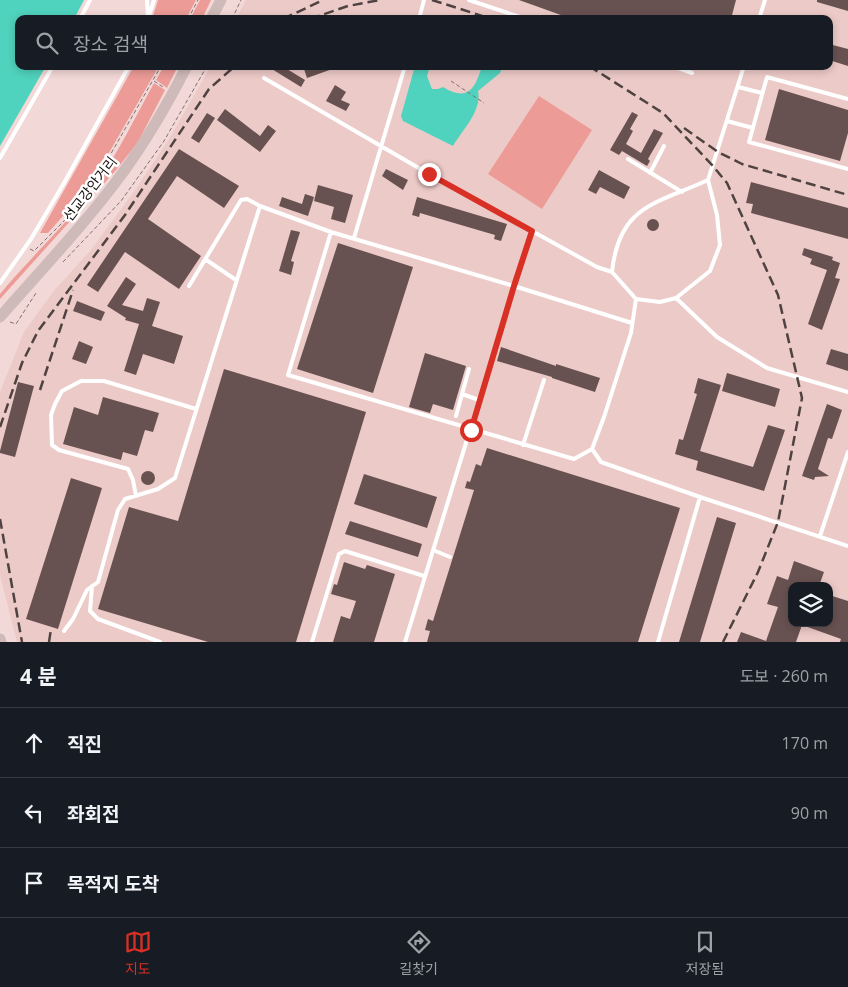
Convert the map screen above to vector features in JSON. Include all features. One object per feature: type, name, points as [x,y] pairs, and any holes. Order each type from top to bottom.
[{"type":"main road","points":[[213,15],[220,0]]},
{"type":"main road","name":"선교강안거리","points":[[0,317],[72,237],[124,172],[169,102],[185,70]]},
{"type":"lane","points":[[82,15],[90,0]]},
{"type":"lane","points":[[147,0],[148,15]]},
{"type":"lane","points":[[149,15],[154,0]]},
{"type":"lane","points":[[420,15],[424,0]]},
{"type":"lane","points":[[469,0],[514,15]]},
{"type":"lane","points":[[760,15],[765,0]]},
{"type":"lane","points":[[0,158],[51,70]]},
{"type":"lane","points":[[0,283],[25,247],[64,183],[127,70]]},
{"type":"lane","points":[[354,238],[404,70]]},
{"type":"lane","points":[[684,70],[692,73]]},
{"type":"lane","points":[[264,78],[532,231],[597,267],[612,272],[636,299],[660,302],[676,298],[710,271],[720,245],[717,216],[708,180],[743,70]]},
{"type":"lane","points":[[848,99],[767,77],[749,142],[848,169]]},
{"type":"lane","points":[[738,86],[762,93]]},
{"type":"lane","points":[[727,121],[753,128]]},
{"type":"lane","points":[[650,173],[664,146]]},
{"type":"lane","points":[[628,159],[682,192]]},
{"type":"lane","points":[[612,272],[620,238],[629,220],[648,206],[708,180]]},
{"type":"lane","points":[[189,286],[242,200],[246,199],[331,232],[632,322]]},
{"type":"lane","points":[[64,631],[87,590],[98,582],[118,510],[125,499],[158,489],[175,478],[260,206]]},
{"type":"lane","points":[[405,642],[532,231]]},
{"type":"lane","points":[[331,232],[288,375],[574,459],[592,449],[631,333],[636,299]]},
{"type":"lane","points":[[205,259],[236,280]]},
{"type":"lane","points":[[676,298],[717,337],[767,368],[848,392]]},
{"type":"lane","points":[[456,416],[469,369]]},
{"type":"lane","points":[[523,444],[544,380]]},
{"type":"lane","points":[[136,496],[133,480],[128,470],[59,450],[52,444],[51,415],[62,391],[81,381],[104,381],[196,409]]},
{"type":"lane","points":[[462,394],[479,400]]},
{"type":"lane","points":[[592,449],[601,462],[700,498],[848,546]]},
{"type":"lane","points":[[820,536],[848,452]]},
{"type":"lane","points":[[658,642],[700,498]]},
{"type":"lane","points":[[433,550],[450,557]]},
{"type":"lane","points":[[312,642],[339,554],[345,551],[424,576]]},
{"type":"lane","points":[[92,586],[90,611],[98,619],[160,642]]},
{"type":"path","points":[[190,15],[198,0]]},
{"type":"path","points":[[234,15],[242,0]]},
{"type":"path","points":[[25,247],[34,251],[66,219],[93,185],[159,70]]},
{"type":"path","points":[[154,80],[168,90]]},
{"type":"path","points":[[451,81],[484,103]]},
{"type":"shaded area","points":[[0,0],[84,0],[76,15],[15,15],[15,70],[44,70],[0,146]]},
{"type":"shaded area","points":[[158,0],[196,0],[188,15],[153,15]]},
{"type":"shaded area","points":[[200,0],[211,0],[204,15],[192,15]]},
{"type":"shaded area","points":[[246,0],[848,0],[848,642],[17,642],[0,575],[0,392],[24,332],[53,292],[90,251],[136,189],[169,139],[209,70],[833,70],[833,15],[238,15]]},
{"type":"shaded area","points":[[132,70],[157,70],[91,184],[48,233],[40,233]]},
{"type":"shaded area","points":[[162,70],[176,70],[167,88],[156,80]]},
{"type":"shaded area","points":[[414,70],[429,70],[427,76],[432,89],[443,87],[464,93],[473,87],[480,70],[501,70],[478,91],[477,106],[471,120],[453,146],[403,121],[401,116]]},
{"type":"shaded area","points":[[154,83],[165,90],[138,142],[117,169],[0,299],[0,294],[72,215],[94,187],[118,149]]},
{"type":"shaded area","points":[[539,96],[592,130],[542,209],[488,174]]},
{"type":"building","points":[[519,0],[736,0],[732,15],[561,15]]},
{"type":"building","points":[[817,0],[848,0],[848,11],[817,2]]},
{"type":"building","points":[[833,45],[848,49],[848,66],[833,61]]},
{"type":"building","points":[[273,70],[289,70],[305,80],[301,87]]},
{"type":"building","points":[[304,70],[330,70],[307,78]]},
{"type":"building","points":[[335,85],[346,92],[341,100],[350,104],[346,111],[326,101]]},
{"type":"building","points":[[779,89],[848,110],[848,133],[840,161],[765,140]]},
{"type":"building","points":[[225,109],[260,136],[268,125],[276,131],[260,152],[217,120]]},
{"type":"building","points":[[632,112],[638,115],[630,129],[633,131],[626,144],[641,153],[654,129],[663,133],[648,159],[650,161],[647,166],[622,151],[619,155],[610,150]]},
{"type":"building","points":[[207,113],[215,118],[199,143],[191,138]]},
{"type":"building","points":[[179,149],[239,186],[224,208],[177,176],[148,219],[201,256],[179,289],[125,252],[98,292],[87,285]]},
{"type":"building","points":[[386,169],[408,180],[403,190],[382,176]]},
{"type":"building","points":[[599,170],[630,187],[624,199],[600,187],[596,194],[588,190]]},
{"type":"building","points":[[751,182],[848,208],[848,239],[751,213],[753,204],[746,203]]},
{"type":"building","points":[[318,185],[353,195],[345,223],[331,219],[334,207],[314,201]]},
{"type":"building","points":[[305,194],[314,197],[308,216],[279,206],[282,197],[302,204]]},
{"type":"building","points":[[417,197],[507,224],[501,241],[494,239],[495,235],[420,213],[419,217],[412,215]]},
{"type":"building","points":[[655,219],[658,220],[658,230],[651,231],[648,230],[647,223],[648,220]]},
{"type":"building","points":[[291,230],[300,232],[291,261],[294,262],[291,275],[279,271]]},
{"type":"building","points":[[338,243],[413,267],[373,393],[297,369]]},
{"type":"building","points":[[804,248],[833,257],[832,260],[840,263],[835,278],[840,279],[822,330],[808,324],[827,270],[810,264],[812,259],[802,255]]},
{"type":"building","points":[[126,277],[136,284],[122,305],[143,311],[147,298],[160,302],[152,326],[183,336],[174,364],[143,354],[136,375],[124,371],[139,324],[125,320],[126,318],[107,306]]},
{"type":"building","points":[[77,301],[105,312],[101,321],[73,311]]},
{"type":"building","points":[[79,341],[93,347],[86,364],[72,359]]},
{"type":"building","points":[[501,347],[556,366],[556,364],[600,378],[595,392],[497,361]]},
{"type":"building","points":[[831,349],[848,354],[848,371],[826,364]]},
{"type":"building","points":[[425,353],[466,366],[453,410],[433,404],[430,413],[409,407]]},
{"type":"building","points":[[224,369],[366,412],[296,642],[208,642],[98,609],[129,507],[178,521]]},
{"type":"building","points":[[727,373],[780,389],[775,407],[722,391]]},
{"type":"building","points":[[698,378],[721,385],[700,451],[753,467],[768,425],[785,430],[764,491],[696,470],[698,461],[675,454],[679,439],[683,440],[697,394],[694,393]]},
{"type":"building","points":[[18,382],[34,386],[15,457],[0,453],[0,451]]},
{"type":"building","points":[[103,397],[159,413],[153,432],[145,430],[137,456],[123,452],[121,460],[63,444],[74,407],[98,415]]},
{"type":"building","points":[[827,404],[842,410],[832,439],[828,438],[818,469],[829,476],[815,477],[814,480],[802,476]]},
{"type":"building","points":[[487,448],[680,508],[638,642],[427,642],[430,631],[425,630],[428,619],[433,621],[474,490],[465,488],[467,481],[470,482],[476,464],[481,466]]},
{"type":"building","points":[[148,471],[153,473],[155,478],[153,483],[148,485],[143,483],[141,478],[143,473]]},
{"type":"building","points":[[364,474],[437,497],[427,528],[354,504]]},
{"type":"building","points":[[71,478],[102,488],[58,629],[26,619]]},
{"type":"building","points":[[717,517],[736,523],[700,642],[679,642]]},
{"type":"building","points":[[350,521],[422,544],[418,557],[345,534]]},
{"type":"building","points":[[794,561],[824,572],[820,582],[788,582],[788,627],[801,627],[796,642],[737,642],[741,632],[766,641],[778,607],[767,604],[777,576],[788,580]]},
{"type":"building","points":[[344,562],[365,569],[367,565],[395,574],[374,642],[333,642],[341,616],[350,619],[356,601],[331,594],[334,584],[337,585]]},
{"type":"building","points":[[833,596],[848,601],[848,642],[840,642],[841,639],[808,627],[833,627]]},
{"type":"railway","points":[[291,15],[323,0]]},
{"type":"railway","points":[[322,15],[348,6],[380,0]]},
{"type":"railway","points":[[432,0],[479,15]]},
{"type":"railway","points":[[0,427],[22,363],[38,331],[125,215],[209,89],[230,70]]},
{"type":"railway","points":[[595,70],[663,113],[727,183],[778,295],[802,398],[778,522],[758,572],[723,642]]},
{"type":"railway","points":[[684,128],[718,152],[742,164],[848,195]]},
{"type":"railway","points":[[40,390],[73,290]]},
{"type":"railway","points":[[0,519],[22,642]]},
{"type":"railway","points":[[49,642],[51,629]]},
{"type":"route","points":[[429,174],[532,231],[471,430]]}]
